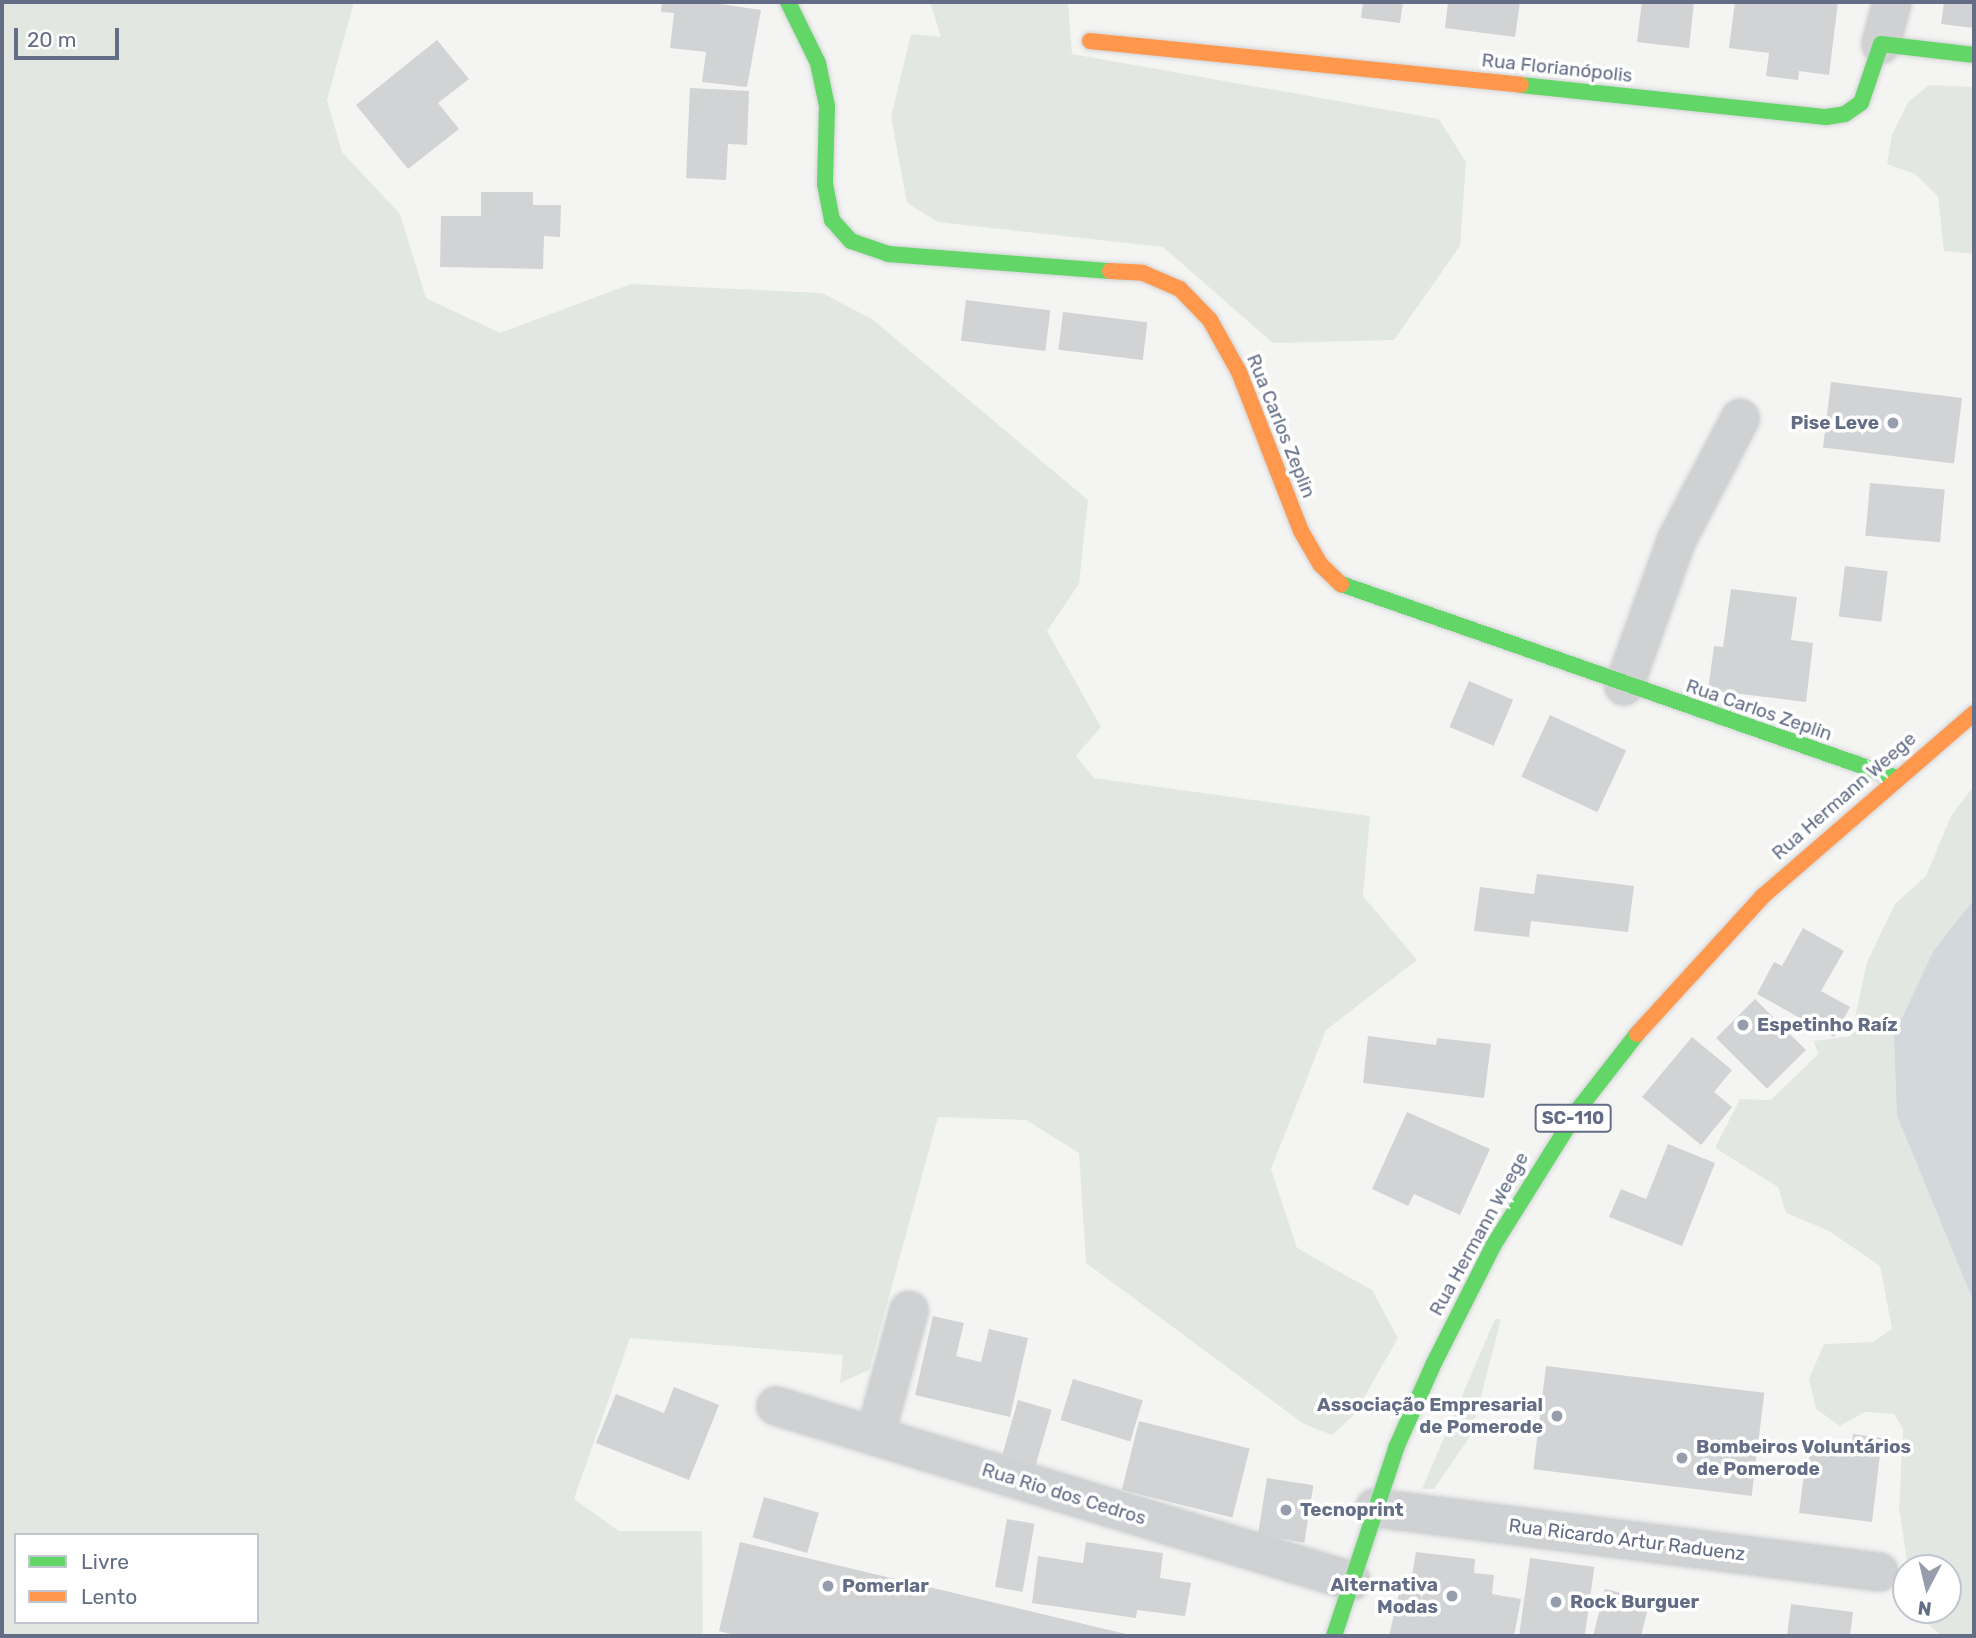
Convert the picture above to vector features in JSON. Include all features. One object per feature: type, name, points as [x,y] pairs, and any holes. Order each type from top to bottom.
[{"type":"street","name":"Rua Carlos Zeplin","points":[[788,2],[818,63],[827,106],[825,184],[832,220],[851,241],[888,254],[1143,273],[1180,289],[1210,320],[1239,372],[1301,531],[1321,565],[1346,589],[1894,778]]},
{"type":"street","points":[[1892,2],[1881,44],[1974,55]]},
{"type":"street","name":"Rua Florianópolis","points":[[1090,41],[1826,117],[1845,114],[1860,103],[1870,86],[1881,44]]},
{"type":"street","points":[[1624,686],[1677,539],[1740,419]]},
{"type":"street","name":"Rua Hermann Weege","points":[[1335,1636],[1395,1448],[1468,1294],[1520,1200],[1580,1107],[1688,973],[1763,896],[1894,778],[1974,713]]},
{"type":"street","points":[[875,1436],[909,1311]]},
{"type":"street","name":"Rua Rio dos Cedros","points":[[776,1406],[1351,1581]]},
{"type":"street","name":"Rua Ricardo Artur Raduenz","points":[[1374,1508],[1879,1572]]},
{"type":"shaded area","points":[[2,2],[354,2],[327,100],[342,152],[400,214],[426,298],[500,333],[631,284],[822,293],[872,319],[1088,500],[1079,584],[1047,631],[1101,727],[1076,756],[1094,778],[1370,816],[1363,896],[1417,960],[1326,1030],[1271,1169],[1297,1248],[1372,1290],[1398,1338],[1354,1415],[1332,1435],[1304,1424],[1086,1263],[1079,1153],[1026,1120],[938,1117],[869,1370],[840,1383],[843,1355],[630,1338],[574,1499],[619,1531],[702,1531],[703,1636],[2,1636]]},
{"type":"shaded area","points":[[930,2],[1068,2],[1072,54],[1439,119],[1466,162],[1460,246],[1394,340],[1273,343],[1163,247],[938,222],[907,203],[891,117],[911,34],[941,37]]},
{"type":"shaded area","points":[[1929,85],[1974,87],[1974,254],[1944,251],[1938,196],[1915,174],[1887,164],[1892,135],[1908,102]]},
{"type":"shaded area","points":[[1974,786],[1974,899],[1934,950],[1897,1116],[1974,1303],[1974,1636],[1942,1636],[1928,1624],[1962,1624],[1962,1554],[1906,1554],[1899,1508],[1903,1429],[1894,1414],[1865,1412],[1840,1426],[1816,1409],[1809,1379],[1824,1344],[1873,1342],[1892,1329],[1880,1266],[1829,1231],[1786,1213],[1778,1187],[1715,1148],[1740,1099],[1771,1100],[1818,1054],[1814,1041],[1851,1036],[1867,962],[1895,904],[1926,876],[1951,816]]},
{"type":"shaded area","points":[[1974,899],[1974,1303],[1897,1116],[1894,1035],[1934,950]]},
{"type":"shaded area","points":[[1495,1319],[1501,1319],[1471,1435],[1434,1489],[1422,1489]]},
{"type":"building","points":[[662,2],[706,2],[761,10],[747,87],[702,82],[706,52],[670,48],[674,13],[661,12]]},
{"type":"building","points":[[1363,2],[1403,2],[1400,23],[1361,18]]},
{"type":"building","points":[[1448,2],[1520,2],[1515,37],[1445,28]]},
{"type":"building","points":[[1642,2],[1694,2],[1689,48],[1637,42]]},
{"type":"building","points":[[1735,2],[1838,2],[1829,75],[1799,71],[1798,80],[1766,76],[1769,53],[1729,48]]},
{"type":"building","points":[[1944,2],[1974,2],[1974,28],[1941,24]]},
{"type":"building","points":[[437,40],[469,79],[438,103],[459,129],[408,169],[356,105]]},
{"type":"building","points":[[690,88],[749,91],[747,145],[728,144],[726,180],[686,178]]},
{"type":"building","points":[[481,192],[533,192],[533,205],[561,205],[560,237],[544,236],[543,269],[440,267],[441,216],[481,216]]},
{"type":"building","points":[[966,300],[1050,310],[1045,351],[961,341]]},
{"type":"building","points":[[1063,312],[1147,322],[1143,360],[1058,350]]},
{"type":"building","name":"Pise Leve","points":[[1831,382],[1962,398],[1954,464],[1823,448]]},
{"type":"building","points":[[1870,483],[1945,490],[1940,542],[1865,536]]},
{"type":"building","points":[[1845,566],[1888,571],[1881,622],[1839,617]]},
{"type":"building","points":[[1731,589],[1797,597],[1791,640],[1813,643],[1806,702],[1708,690],[1714,646],[1723,647]]},
{"type":"building","points":[[1469,681],[1513,700],[1494,746],[1449,727]]},
{"type":"building","points":[[1550,715],[1626,750],[1597,812],[1521,777]]},
{"type":"building","points":[[1537,874],[1634,886],[1628,932],[1531,921],[1529,937],[1474,931],[1480,887],[1534,894]]},
{"type":"building","points":[[1803,928],[1844,951],[1821,991],[1850,1007],[1834,1037],[1757,994],[1774,962],[1782,966]]},
{"type":"building","points":[[1755,999],[1806,1050],[1767,1089],[1716,1038]]},
{"type":"building","points":[[1368,1036],[1436,1045],[1437,1038],[1491,1044],[1484,1098],[1363,1083]]},
{"type":"building","points":[[1692,1037],[1732,1070],[1714,1092],[1732,1107],[1701,1145],[1642,1097]]},
{"type":"building","points":[[1407,1112],[1490,1149],[1460,1215],[1414,1194],[1408,1206],[1372,1189]]},
{"type":"building","points":[[1668,1144],[1715,1163],[1682,1246],[1609,1217],[1621,1189],[1646,1199]]},
{"type":"building","points":[[933,1316],[964,1323],[956,1356],[981,1362],[989,1329],[1028,1338],[1010,1417],[915,1395]]},
{"type":"building","points":[[1546,1366],[1764,1393],[1752,1496],[1533,1469]]},
{"type":"building","points":[[1073,1379],[1143,1400],[1130,1441],[1060,1420]]},
{"type":"building","points":[[674,1387],[719,1405],[689,1480],[596,1443],[616,1394],[664,1413]]},
{"type":"building","points":[[1018,1400],[1052,1410],[1035,1469],[1001,1460]]},
{"type":"building","points":[[1139,1421],[1250,1449],[1232,1517],[1122,1490]]},
{"type":"building","points":[[1853,1434],[1882,1438],[1872,1522],[1799,1513],[1807,1450],[1850,1456]]},
{"type":"building","name":"Tecnoprint","points":[[1267,1478],[1313,1485],[1304,1543],[1258,1535]]},
{"type":"building","points":[[764,1497],[819,1513],[807,1553],[752,1537]]},
{"type":"building","points":[[1007,1519],[1035,1524],[1023,1592],[995,1587]]},
{"type":"building","name":"Pomerlar","points":[[740,1542],[1130,1636],[739,1636],[719,1631]]},
{"type":"building","points":[[1086,1542],[1163,1553],[1160,1578],[1191,1583],[1185,1616],[1137,1610],[1136,1618],[1032,1603],[1038,1556],[1083,1563]]},
{"type":"building","name":"Alternativa Modas","points":[[1416,1552],[1475,1559],[1474,1573],[1494,1575],[1492,1594],[1521,1599],[1514,1636],[1389,1636],[1402,1580],[1411,1581]]},
{"type":"building","name":"Rock Burguer","points":[[1530,1558],[1594,1567],[1585,1636],[1519,1636]]},
{"type":"building","points":[[1605,1589],[1650,1600],[1641,1636],[1593,1636]]},
{"type":"building","points":[[1791,1604],[1853,1612],[1850,1636],[1787,1636]]},
{"type":"traffic: fast","points":[[788,2],[818,63],[827,106],[825,184],[832,220],[851,241],[888,254],[1110,271]]},
{"type":"traffic: fast","points":[[1521,85],[1826,117],[1845,114],[1861,103],[1881,44],[1974,55]]},
{"type":"traffic: fast","points":[[1341,584],[1894,777]]},
{"type":"traffic: fast","points":[[1334,1636],[1396,1448],[1434,1363],[1493,1246],[1580,1107],[1637,1034]]},
{"type":"traffic: slow","points":[[1090,41],[1521,85]]},
{"type":"traffic: slow","points":[[1110,271],[1143,273],[1180,289],[1210,320],[1239,372],[1301,531],[1321,565],[1341,584]]},
{"type":"traffic: slow","points":[[1637,1034],[1763,896],[1974,713]]},
{"type":"place","name":"Pise Leve","points":[[1893,423]]},
{"type":"place","name":"Espetinho Raíz","points":[[1743,1025]]},
{"type":"place","name":"Associação Empresarial de Pomerode","points":[[1557,1416]]},
{"type":"place","name":"Bombeiros Voluntários de Pomerode","points":[[1682,1458]]},
{"type":"place","name":"Tecnoprint","points":[[1286,1510]]},
{"type":"place","name":"Pomerlar","points":[[828,1586]]},
{"type":"place","name":"Alternativa Modas","points":[[1452,1596]]},
{"type":"place","name":"Rock Burguer","points":[[1556,1602]]}]
